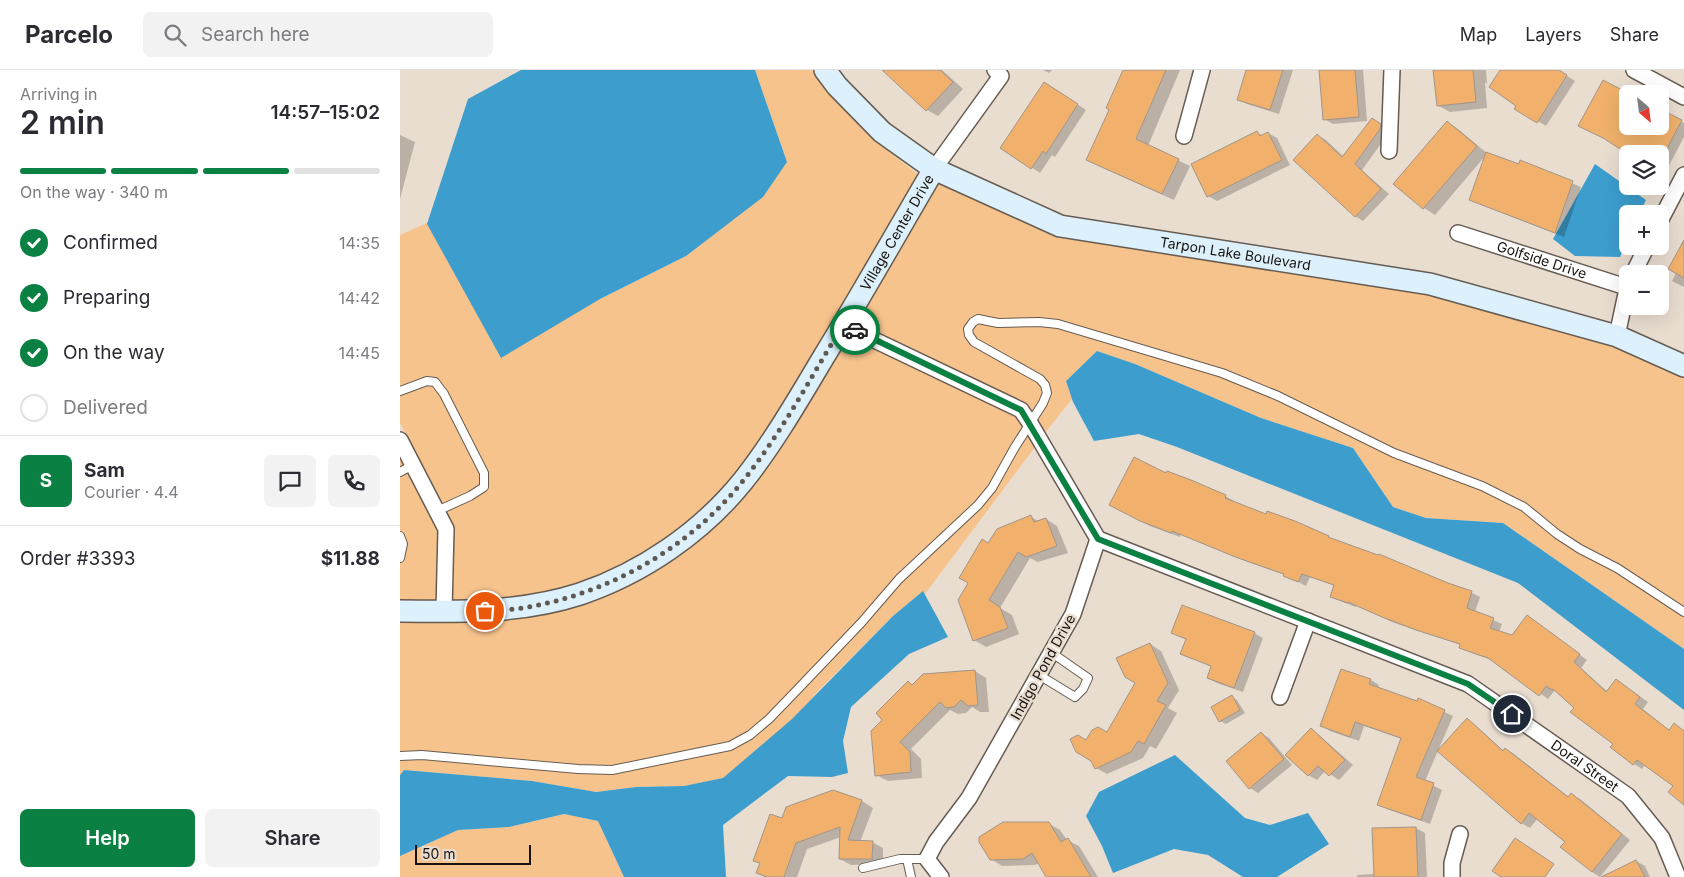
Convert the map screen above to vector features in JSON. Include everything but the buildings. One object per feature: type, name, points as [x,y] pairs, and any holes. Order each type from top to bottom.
[{"type":"street","name":"Tarpon Lake Boulevard","points":[[825,70],[837,86],[882,132],[934,169],[1060,226],[1430,284],[1617,336],[1684,366]]},
{"type":"street","points":[[934,169],[1001,76],[995,70]]},
{"type":"street","points":[[1184,136],[1202,70]]},
{"type":"street","points":[[1389,152],[1392,70]]},
{"type":"street","points":[[1634,70],[1684,97]]},
{"type":"street","name":"Village Center Drive","points":[[400,611],[485,611],[522,608],[579,594],[629,573],[677,543],[702,524],[742,482],[767,448],[843,325],[934,169]]},
{"type":"street","points":[[1668,205],[1684,175]]},
{"type":"street","name":"Golfside Drive","points":[[1458,233],[1619,284]]},
{"type":"street","points":[[1617,336],[1621,315]]},
{"type":"street","points":[[843,325],[1021,410],[1098,539]]},
{"type":"street","points":[[400,440],[406,468],[437,511],[446,529],[444,612]]},
{"type":"street","name":"Doral Street","points":[[1098,539],[1468,684],[1628,796],[1662,838],[1678,877]]},
{"type":"street","name":"Indigo Pond Drive","points":[[927,859],[936,842],[969,798],[1073,614],[1098,539]]},
{"type":"street","points":[[1280,697],[1308,620]]},
{"type":"street","points":[[1452,877],[1452,863],[1460,834]]},
{"type":"street","points":[[927,859],[941,877]]},
{"type":"lane","points":[[400,756],[422,755],[578,769],[612,770],[730,746],[750,734],[770,717],[861,623],[899,579],[978,505],[992,488],[1043,403],[1047,394],[1045,385],[1040,379],[1002,360],[974,342],[969,335],[968,329],[978,319],[998,323],[1039,322],[1058,324],[1222,373],[1278,396],[1394,453],[1504,496],[1524,508],[1556,534],[1617,568],[1684,612]]},
{"type":"lane","points":[[400,391],[427,381],[435,382],[444,394],[484,473],[484,487],[470,496],[437,511]]},
{"type":"lane","points":[[400,536],[403,544],[400,558]]},
{"type":"lane","points":[[1039,675],[1075,697],[1083,690],[1088,678],[1052,653]]},
{"type":"lane","points":[[863,868],[900,859],[927,859]]},
{"type":"lane","points":[[907,859],[911,877]]},
{"type":"shaded area","points":[[755,70],[815,70],[885,144],[892,154],[920,176],[763,437],[742,468],[698,514],[676,532],[628,563],[576,585],[549,593],[513,600],[453,603],[453,525],[400,423],[400,235],[427,223],[600,299],[686,256],[787,162]]},
{"type":"shaded area","points":[[936,182],[973,195],[1059,234],[1430,293],[1620,346],[1684,375],[1684,649],[1503,523],[1426,518],[1393,507],[1353,448],[1261,418],[1135,364],[1097,351],[1066,381],[1072,399],[1045,433],[1023,402],[855,321]]},
{"type":"shaded area","points":[[847,336],[1016,417],[1035,447],[925,594],[923,591],[893,616],[819,690],[747,774],[684,786],[636,787],[596,792],[532,781],[404,770],[400,775],[400,619],[444,620],[662,565]]},
{"type":"shaded area","points":[[400,458],[438,530],[436,602],[400,602]]},
{"type":"shaded area","points":[[564,814],[598,821],[624,877],[400,877],[400,856],[458,830],[509,827]]},
{"type":"water","points":[[521,70],[755,70],[787,162],[763,197],[686,256],[600,299],[501,358],[427,224],[468,99]]},
{"type":"water","points":[[1595,164],[1619,181],[1619,195],[1639,195],[1646,200],[1644,205],[1619,205],[1620,257],[1575,256],[1553,239]]},
{"type":"water","points":[[1097,351],[1135,364],[1261,418],[1353,448],[1393,507],[1426,518],[1503,523],[1684,649],[1684,710],[1518,583],[1177,447],[1139,434],[1094,441],[1073,402],[1066,381]]},
{"type":"water","points":[[923,591],[948,637],[909,654],[851,707],[843,741],[848,773],[832,777],[788,776],[723,825],[726,877],[624,877],[598,821],[564,814],[509,827],[458,830],[400,856],[400,775],[404,770],[532,781],[596,792],[636,787],[684,786],[723,778],[792,719],[893,616]]},
{"type":"water","points":[[1175,755],[1245,818],[1270,825],[1308,813],[1329,844],[1277,877],[1243,877],[1208,855],[1174,849],[1113,873],[1102,846],[1086,816],[1099,792]]},
{"type":"way so far","points":[[485,611],[522,608],[579,594],[629,573],[677,543],[702,524],[742,482],[781,426],[843,325],[855,330]]},
{"type":"route","points":[[855,330],[1021,410],[1098,539],[1468,684],[1512,714]]}]
